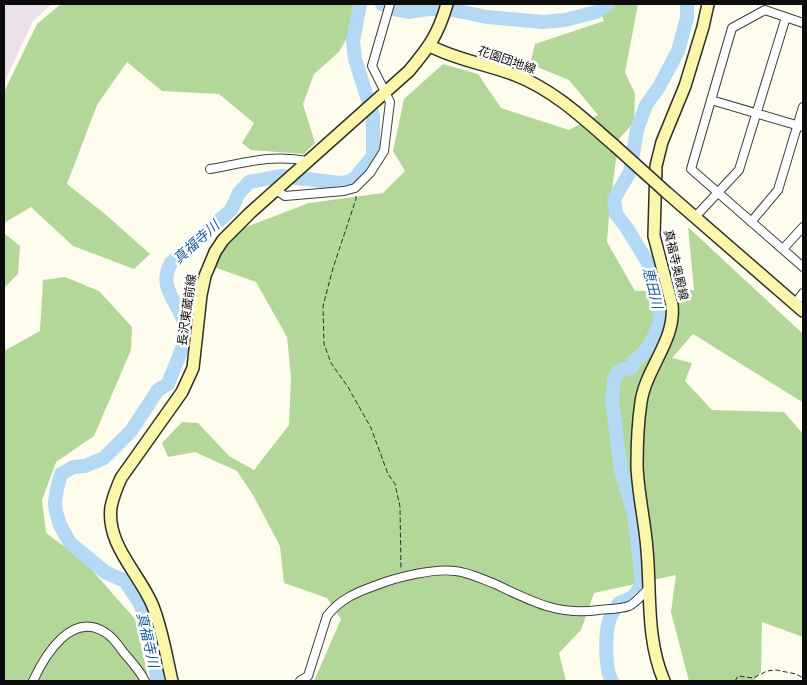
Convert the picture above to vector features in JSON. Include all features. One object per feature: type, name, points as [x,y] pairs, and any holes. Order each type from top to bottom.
[{"type":"street","points":[[279,188],[285,196],[344,191],[355,188],[370,173],[384,151],[390,102],[383,95],[372,66],[390,4]]},
{"type":"street","name":"長沢東蔵前線","points":[[172,681],[159,624],[152,604],[116,541],[111,521],[111,506],[121,478],[182,392],[193,368],[201,295],[205,276],[215,252],[233,230],[408,71],[430,46],[442,21],[447,4]]},
{"type":"street","name":"真福寺奥殿線","points":[[664,681],[658,668],[650,629],[647,550],[637,467],[641,400],[649,376],[671,327],[673,316],[672,305],[654,236],[656,166],[662,142],[685,86],[708,4]]},
{"type":"street","points":[[803,22],[765,10],[732,28],[691,169],[803,266]]},
{"type":"street","points":[[786,17],[739,170],[695,217],[799,307],[803,293]]},
{"type":"street","name":"花園団地線","points":[[430,46],[455,57],[515,75],[560,99],[695,217]]},
{"type":"street","points":[[711,100],[800,127]]},
{"type":"street","points":[[751,222],[778,190],[800,127],[803,106]]},
{"type":"street","points":[[210,169],[248,160],[290,157],[305,163]]},
{"type":"street","points":[[783,249],[803,227]]},
{"type":"street","points":[[300,681],[308,676],[327,616],[331,611],[344,599],[401,577],[432,571],[457,571],[489,582],[545,607],[588,612],[630,606],[649,588]]},
{"type":"street","points":[[33,681],[59,640],[70,630],[77,627],[95,628],[106,633],[145,681]]},
{"type":"path","points":[[355,188],[356,199],[333,268],[323,306],[324,344],[331,363],[348,387],[371,428],[388,474],[395,484],[400,507],[401,577]]},
{"type":"path","points":[[735,681],[738,676],[753,678],[767,671],[776,670],[796,674],[803,678]]},
{"type":"shaded area","points":[[4,4],[52,4],[33,21],[4,83]]},
{"type":"green space","points":[[61,4],[355,4],[349,34],[339,52],[314,74],[303,104],[315,143],[304,154],[251,150],[242,143],[254,123],[219,94],[162,91],[127,62],[97,105],[67,184],[105,214],[150,254],[134,269],[73,246],[31,207],[4,223],[4,92],[37,24]]},
{"type":"green space","points":[[598,4],[638,4],[625,72],[635,94],[634,122],[619,139],[610,203],[607,242],[635,291],[694,290],[688,227],[803,334],[802,402],[693,334],[672,358],[692,363],[685,381],[712,410],[784,412],[803,434],[803,637],[762,622],[761,672],[754,681],[689,681],[671,612],[676,575],[594,593],[581,630],[559,653],[566,681],[314,681],[341,619],[327,598],[284,583],[280,546],[253,495],[237,471],[195,452],[168,457],[162,443],[182,422],[198,423],[229,456],[254,470],[289,425],[291,377],[287,337],[256,282],[208,265],[241,229],[309,203],[383,193],[405,171],[393,151],[404,99],[443,64],[478,74],[501,108],[569,130],[598,115],[569,80],[530,64],[535,44],[604,21]]},
{"type":"green space","points":[[4,233],[20,246],[18,274],[4,288]]},
{"type":"green space","points":[[65,277],[99,291],[132,327],[131,350],[94,436],[56,462],[42,500],[46,533],[84,561],[135,619],[149,681],[4,681],[4,351],[40,331],[43,280]]},
{"type":"waterway","name":"真福寺川","points":[[157,681],[147,621],[139,602],[125,581],[105,572],[70,543],[60,525],[55,502],[61,474],[73,467],[85,466],[104,458],[131,431],[158,390],[168,384],[186,332],[181,314],[168,290],[166,282],[171,263],[231,210],[239,193],[249,182],[281,176],[340,183],[349,182],[356,177],[373,156],[373,116],[355,59],[353,41],[360,4]]},
{"type":"waterway","name":"真福寺川","points":[[382,4],[393,9],[408,12],[428,9],[453,10],[487,17],[543,22],[565,20],[596,12],[608,4]]},
{"type":"waterway","name":"恵田川","points":[[612,681],[606,652],[609,621],[619,603],[634,595],[642,581],[634,514],[621,470],[612,401],[614,381],[617,373],[623,369],[631,368],[634,361],[645,352],[659,325],[660,314],[647,261],[616,214],[614,199],[630,172],[637,130],[646,105],[659,87],[678,51],[687,18],[687,4]]}]
